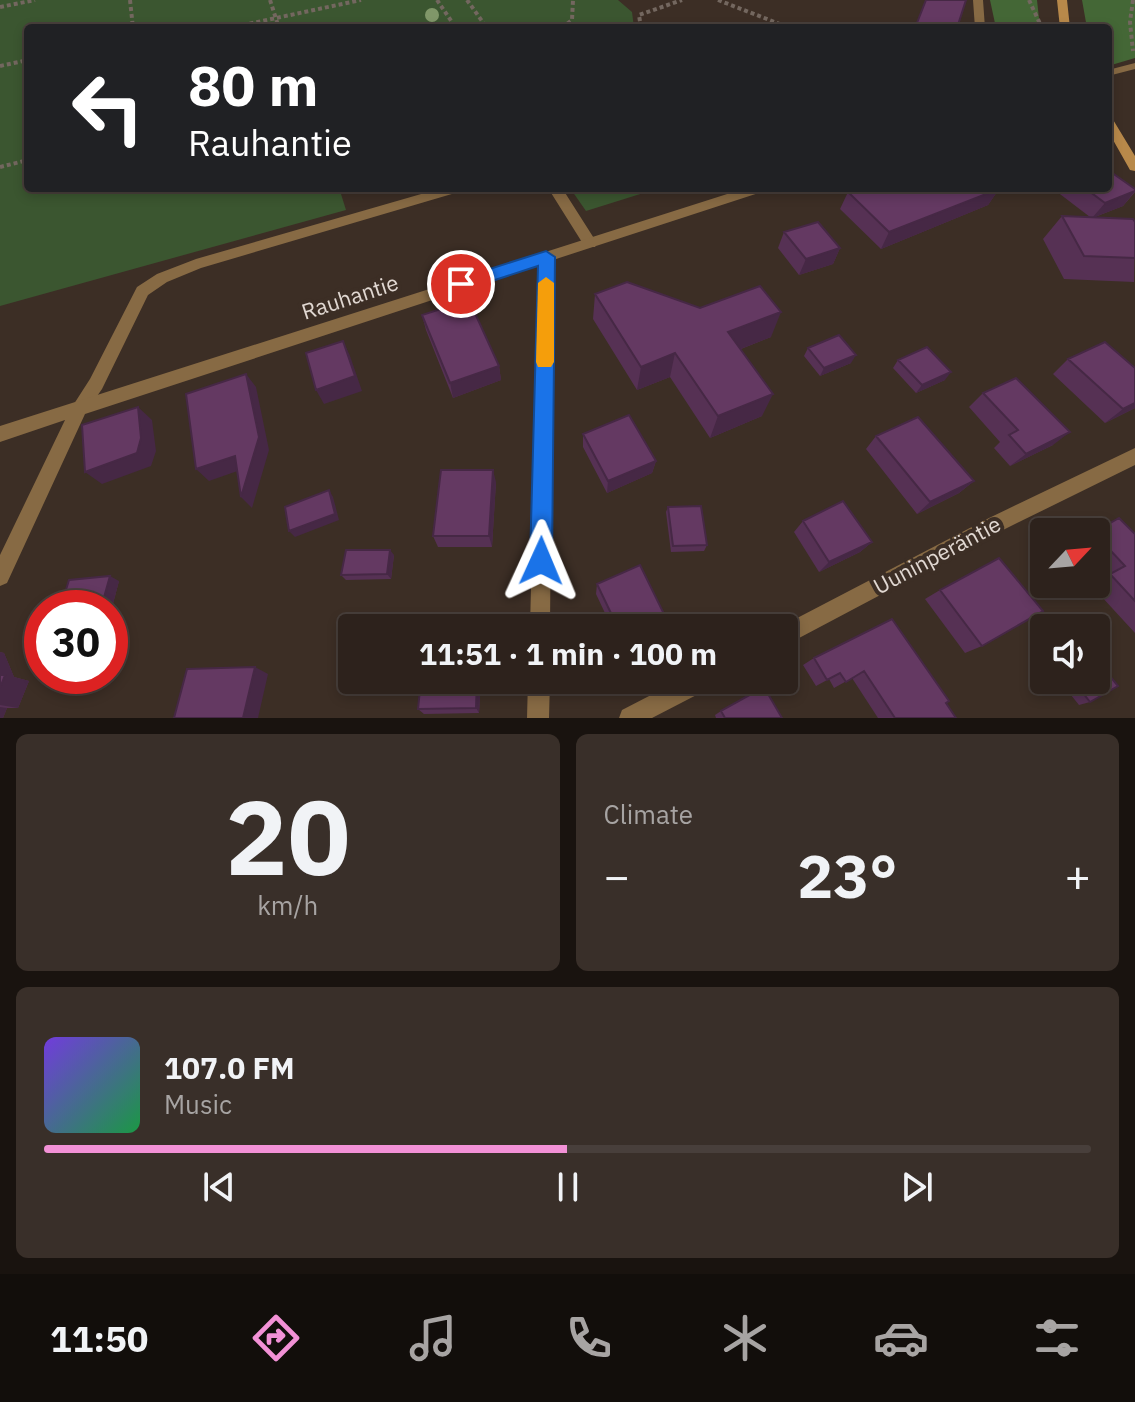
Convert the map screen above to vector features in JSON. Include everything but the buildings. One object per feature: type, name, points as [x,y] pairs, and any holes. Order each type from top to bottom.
[{"type":"main road","points":[[1062,0],[1065,24]]},
{"type":"main road","points":[[1112,128],[1135,167]]},
{"type":"street","points":[[978,0],[980,24]]},
{"type":"street","points":[[1112,72],[1135,66]]},
{"type":"street","points":[[0,576],[80,407],[96,384],[142,291],[162,278],[196,264],[443,192]]},
{"type":"street","points":[[558,192],[590,243]]},
{"type":"street","name":"Rauhantie","points":[[0,434],[748,192]]},
{"type":"street","points":[[540,614],[546,257]]},
{"type":"street","name":"Uuninperäntie","points":[[798,629],[996,524],[1135,456]]},
{"type":"street","points":[[538,718],[539,694]]},
{"type":"street","points":[[630,718],[675,694]]},
{"type":"path","points":[[0,7],[35,0]]},
{"type":"path","points":[[130,0],[133,24]]},
{"type":"path","points":[[270,0],[278,24]]},
{"type":"path","points":[[248,24],[361,0]]},
{"type":"path","points":[[437,0],[453,24]]},
{"type":"path","points":[[467,0],[484,24]]},
{"type":"path","points":[[567,24],[572,20],[573,0]]},
{"type":"path","points":[[640,24],[639,15],[682,0]]},
{"type":"path","points":[[718,0],[780,24]]},
{"type":"path","points":[[1029,0],[1040,24]]},
{"type":"path","points":[[1133,0],[1130,22],[1135,56]]},
{"type":"path","points":[[0,66],[24,61]]},
{"type":"path","points":[[0,167],[24,161]]},
{"type":"green space","points":[[0,0],[618,0],[632,12],[634,24],[24,24],[24,192],[348,192],[341,194],[346,210],[0,306]]},
{"type":"green space","points":[[990,0],[1037,0],[1040,24],[995,24]]},
{"type":"green space","points":[[1082,0],[1135,0],[1135,58],[1112,65],[1112,24],[1086,24]]},
{"type":"green space","points":[[573,192],[647,192],[586,211]]},
{"type":"slow traffic","points":[[545,362],[546,283]]},
{"type":"route","points":[[461,284],[546,257],[541,561]]}]
